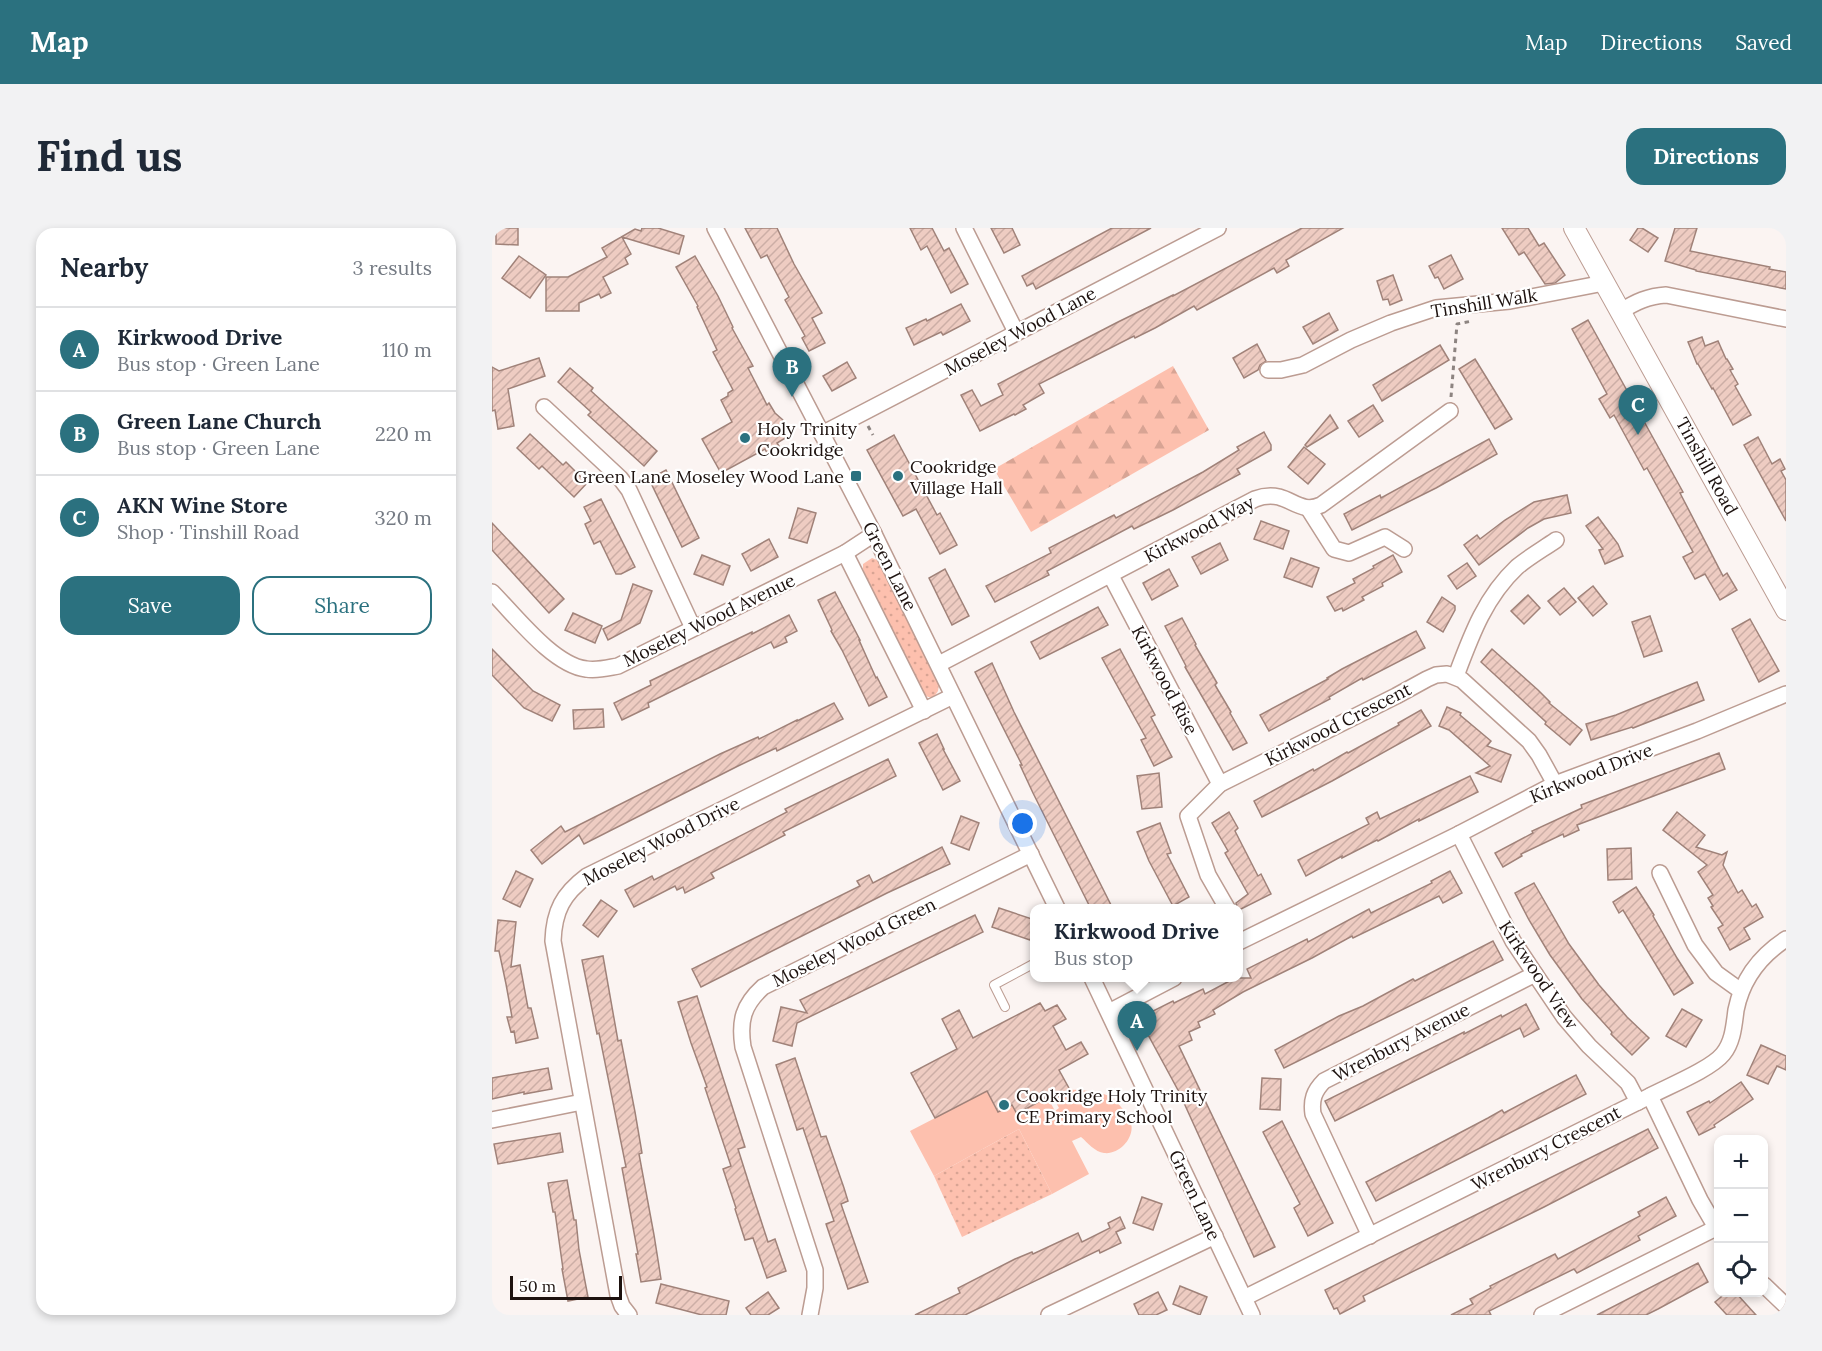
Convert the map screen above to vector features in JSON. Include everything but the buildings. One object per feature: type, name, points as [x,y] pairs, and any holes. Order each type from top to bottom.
[{"type":"street","name":"Green Lane","points":[[715,228],[874,534],[1055,904]]},
{"type":"street","points":[[964,228],[1016,332]]},
{"type":"street","name":"Moseley Wood Lane","points":[[822,434],[1218,228]]},
{"type":"street","name":"Tinshill Road","points":[[1574,228],[1786,609]]},
{"type":"street","name":"Tinshill Walk","points":[[1268,369],[1281,370],[1303,365],[1371,331],[1436,308],[1510,301],[1604,283]]},
{"type":"street","points":[[1621,311],[1641,299],[1653,295],[1666,295],[1786,319]]},
{"type":"street","points":[[544,406],[620,478],[629,490],[693,628]]},
{"type":"street","points":[[1404,549],[1385,537],[1349,553],[1334,549],[1308,508],[1321,505],[1450,411]]},
{"type":"street","name":"Kirkwood Way","points":[[939,664],[1255,499],[1267,495],[1308,508]]},
{"type":"street","name":"Moseley Wood Avenue","points":[[492,592],[542,644],[558,657],[584,669],[601,670],[618,666],[845,553],[874,534]]},
{"type":"street","points":[[1555,784],[1529,741],[1456,676],[1473,631],[1502,582],[1520,565],[1556,540]]},
{"type":"street","name":"Green Lane","points":[[845,553],[924,711]]},
{"type":"street","name":"Kirkwood Rise","points":[[1111,576],[1220,784]]},
{"type":"street","name":"Kirkwood Crescent","points":[[1224,904],[1208,874],[1188,816],[1220,784],[1427,679],[1436,675],[1456,676]]},
{"type":"street","name":"Kirkwood Drive","points":[[1243,937],[1459,834],[1555,784],[1697,731],[1786,694]]},
{"type":"street","name":"Moseley Wood Drive","points":[[629,1315],[618,1295],[553,941],[553,927],[564,897],[574,885],[587,876],[953,696]]},
{"type":"street","name":"Kirkwood View","points":[[1459,834],[1513,941],[1564,1017],[1589,1046],[1644,1099],[1714,1224]]},
{"type":"street","name":"Moseley Wood Green","points":[[810,1315],[815,1288],[815,1270],[743,1047],[742,1018],[747,1006],[763,987],[1031,854]]},
{"type":"street","points":[[1660,873],[1695,945],[1716,973],[1741,991]]},
{"type":"street","name":"Wrenbury Crescent","points":[[1244,1298],[1714,1062],[1724,1053],[1730,1041],[1741,991],[1750,974],[1766,955],[1786,939]]},
{"type":"street","name":"Wrenbury Avenue","points":[[1370,1236],[1313,1114],[1311,1105],[1317,1087],[1324,1081],[1535,974]]},
{"type":"street","name":"Green Lane","points":[[1094,982],[1252,1315]]},
{"type":"street","points":[[1109,1012],[1166,982]]},
{"type":"street","points":[[492,1120],[582,1102]]},
{"type":"street","points":[[1542,1315],[1714,1230]]},
{"type":"street","points":[[1055,1314],[1215,1236]]},
{"type":"street","points":[[1768,1289],[1786,1306]]},
{"type":"lane","points":[[1005,1007],[994,985],[1030,966]]},
{"type":"path","points":[[1450,411],[1457,324],[1479,320]]},
{"type":"green space","points":[[1173,366],[1209,430],[1031,532],[994,469]]},
{"type":"green space","points":[[872,558],[881,565],[939,684],[934,697],[924,694],[865,574],[863,564]]},
{"type":"green space","points":[[1041,1085],[1055,1111],[1059,1108],[1054,1099],[1070,1090],[1111,1097],[1123,1109],[1131,1123],[1132,1129],[1128,1140],[1120,1148],[1110,1153],[1098,1151],[1081,1137],[1072,1141],[1089,1174],[1052,1194],[1019,1129],[934,1176],[910,1131],[968,1101],[985,1086],[1012,1105],[1017,1114],[1028,1108]]},
{"type":"green space","points":[[1019,1129],[1052,1194],[962,1237],[934,1176]]},
{"type":"place","name":"Green Lane Church","points":[[792,397]]},
{"type":"place","name":"AKN Wine Store","points":[[1638,435]]},
{"type":"place","name":"Holy Trinity Cookridge","points":[[745,438]]},
{"type":"place","name":"Green Lane Moseley Wood Lane","points":[[856,476]]},
{"type":"place","name":"Cookridge Village Hall","points":[[898,476]]},
{"type":"place","name":"Kirkwood Drive","points":[[1137,1051]]},
{"type":"place","name":"Cookridge Holy Trinity CE Primary School","points":[[1004,1105]]}]
